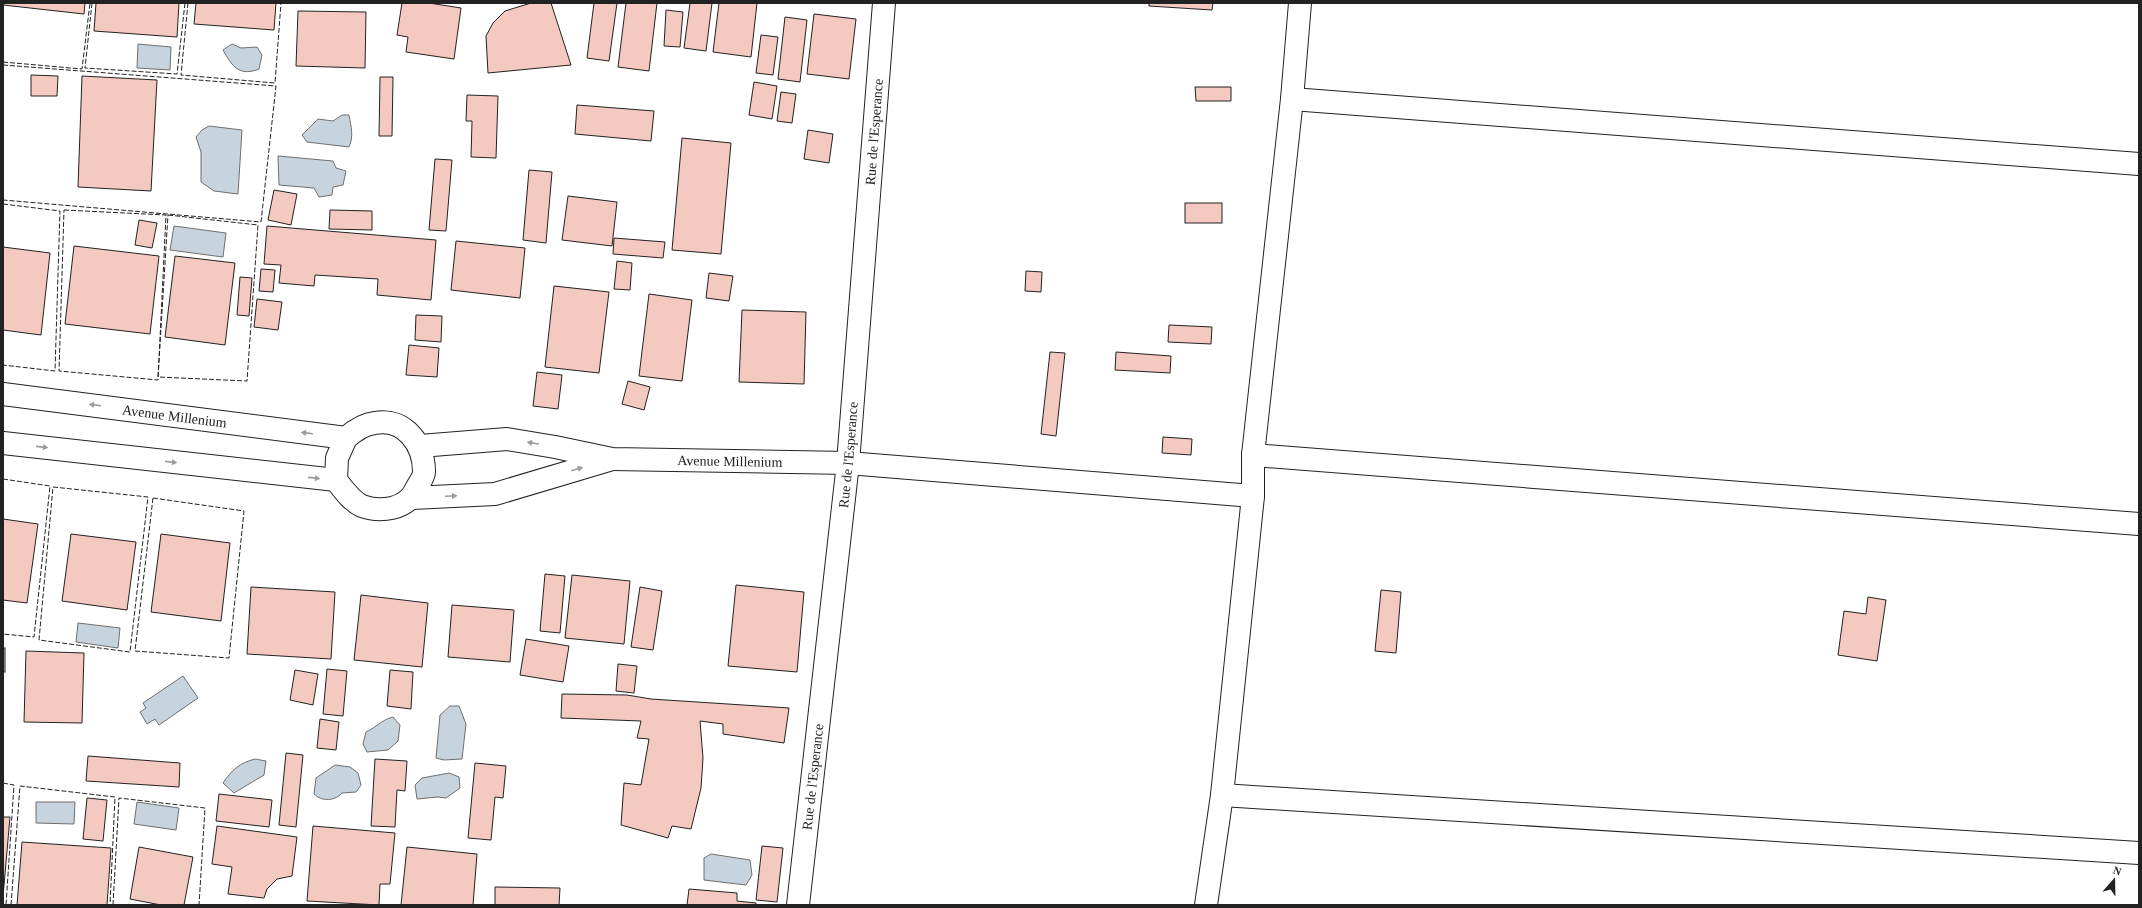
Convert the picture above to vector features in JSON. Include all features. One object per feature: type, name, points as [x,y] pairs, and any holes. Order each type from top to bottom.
[{"type":"street","name":"Rue de l'Esperance","points":[[798,905],[848,463],[884,3]]},
{"type":"street","points":[[1206,905],[1222,794],[1253,496],[1253,455],[1292,99],[1300,3]]},
{"type":"street","points":[[1292,99],[2139,164]]},
{"type":"street","name":"Avenue Millenium","points":[[3,394],[346,438]]},
{"type":"street","points":[[3,443],[336,480],[338,458],[346,438],[359,428],[375,422],[393,424],[409,432],[420,446],[425,473],[412,498]]},
{"type":"street","name":"Avenue Millenium","points":[[420,446],[506,439],[555,447],[612,459],[848,463],[1253,496]]},
{"type":"street","points":[[1253,455],[2139,524]]},
{"type":"street","name":"Avenue Millenium","points":[[336,480],[347,494],[361,505],[378,510],[396,508],[412,498],[495,494],[612,459]]},
{"type":"street","points":[[1222,794],[2139,854]]},
{"type":"shaded area","points":[[138,44],[171,47],[170,70],[137,68]]},
{"type":"shaded area","points":[[232,44],[241,48],[257,47],[262,55],[259,69],[246,72],[241,71],[233,65],[223,50]]},
{"type":"shaded area","points":[[342,115],[349,115],[352,135],[349,147],[307,142],[302,135],[318,119],[333,121]]},
{"type":"shaded area","points":[[209,126],[242,130],[238,194],[214,191],[201,182],[201,152],[196,137],[202,130]]},
{"type":"shaded area","points":[[278,156],[333,161],[336,168],[346,171],[343,185],[333,187],[332,195],[319,197],[314,188],[279,185]]},
{"type":"shaded area","points":[[174,226],[226,233],[223,257],[170,250]]},
{"type":"shaded area","points":[[78,623],[120,628],[118,648],[76,642]]},
{"type":"shaded area","points":[[183,676],[198,698],[159,725],[155,719],[147,724],[140,712],[146,708],[143,703]]},
{"type":"shaded area","points":[[450,706],[459,706],[466,724],[462,759],[444,760],[436,758],[440,715]]},
{"type":"shaded area","points":[[393,717],[400,725],[398,741],[388,750],[367,752],[363,744],[366,732],[385,720]]},
{"type":"shaded area","points":[[255,759],[266,761],[264,775],[234,793],[223,783],[236,768]]},
{"type":"shaded area","points":[[335,765],[350,767],[358,773],[361,785],[356,792],[342,793],[336,798],[328,800],[317,797],[314,794],[316,778]]},
{"type":"shaded area","points":[[449,773],[459,777],[460,788],[446,798],[438,797],[417,799],[415,785],[422,778]]},
{"type":"shaded area","points":[[36,802],[75,802],[74,824],[36,823]]},
{"type":"shaded area","points":[[137,802],[179,808],[176,830],[134,824]]},
{"type":"shaded area","points":[[711,854],[750,860],[752,875],[746,885],[704,880],[704,858]]},
{"type":"building","points":[[3,3],[85,3],[84,14],[3,5]]},
{"type":"building","points":[[96,3],[179,3],[177,37],[94,31]]},
{"type":"building","points":[[196,3],[276,3],[274,30],[194,24]]},
{"type":"building","points":[[402,3],[429,3],[461,8],[454,59],[406,52],[408,37],[397,35]]},
{"type":"building","points":[[531,3],[551,3],[571,65],[488,73],[486,36],[493,23],[505,11]]},
{"type":"building","points":[[594,3],[617,3],[609,61],[587,58]]},
{"type":"building","points":[[626,3],[657,3],[649,71],[618,67]]},
{"type":"building","points":[[690,3],[712,3],[706,51],[684,48]]},
{"type":"building","points":[[719,3],[757,3],[751,57],[713,52]]},
{"type":"building","points":[[1149,3],[1213,3],[1212,10],[1149,6]]},
{"type":"building","points":[[666,10],[683,12],[680,47],[664,46]]},
{"type":"building","points":[[298,11],[366,12],[365,68],[296,66]]},
{"type":"building","points":[[814,14],[856,19],[849,79],[807,74]]},
{"type":"building","points":[[785,17],[807,20],[800,82],[778,79]]},
{"type":"building","points":[[761,35],[778,37],[773,75],[756,73]]},
{"type":"building","points":[[31,75],[58,76],[57,96],[31,96]]},
{"type":"building","points":[[82,76],[157,80],[151,191],[78,187]]},
{"type":"building","points":[[380,77],[393,77],[392,136],[379,136]]},
{"type":"building","points":[[754,82],[777,86],[772,119],[749,115]]},
{"type":"building","points":[[1195,87],[1231,87],[1231,101],[1196,101]]},
{"type":"building","points":[[781,92],[796,94],[792,123],[777,121]]},
{"type":"building","points":[[467,95],[498,96],[496,158],[471,157],[472,121],[466,121]]},
{"type":"building","points":[[577,105],[654,111],[651,141],[575,134]]},
{"type":"building","points":[[808,130],[833,134],[829,163],[804,159]]},
{"type":"building","points":[[682,138],[731,143],[721,254],[672,250]]},
{"type":"building","points":[[435,159],[452,160],[446,231],[429,230]]},
{"type":"building","points":[[529,170],[552,172],[546,243],[523,240]]},
{"type":"building","points":[[274,190],[297,194],[291,225],[268,220]]},
{"type":"building","points":[[568,196],[617,202],[612,246],[562,240]]},
{"type":"building","points":[[1185,203],[1222,203],[1222,223],[1185,223]]},
{"type":"building","points":[[330,210],[372,211],[372,230],[329,229]]},
{"type":"building","points":[[139,220],[157,223],[152,248],[135,245]]},
{"type":"building","points":[[267,226],[436,240],[431,300],[377,295],[378,279],[315,275],[314,286],[279,283],[281,265],[264,264]]},
{"type":"building","points":[[614,238],[665,242],[663,258],[613,254]]},
{"type":"building","points":[[456,241],[525,248],[520,298],[451,290]]},
{"type":"building","points":[[74,246],[159,256],[150,334],[65,324]]},
{"type":"building","points":[[3,247],[50,253],[41,335],[3,330]]},
{"type":"building","points":[[175,256],[235,263],[225,345],[165,337]]},
{"type":"building","points":[[617,261],[632,263],[630,290],[614,289]]},
{"type":"building","points":[[261,269],[275,270],[273,292],[259,291]]},
{"type":"building","points":[[1026,271],[1042,272],[1041,292],[1025,291]]},
{"type":"building","points":[[709,273],[733,276],[729,301],[706,298]]},
{"type":"building","points":[[240,277],[252,278],[249,316],[237,315]]},
{"type":"building","points":[[554,286],[609,292],[599,373],[545,367]]},
{"type":"building","points":[[649,294],[692,300],[682,381],[639,376]]},
{"type":"building","points":[[257,299],[282,302],[278,330],[254,327]]},
{"type":"building","points":[[742,310],[806,312],[804,384],[739,382]]},
{"type":"building","points":[[416,315],[442,316],[441,342],[415,340]]},
{"type":"building","points":[[1169,325],[1212,327],[1211,344],[1168,342]]},
{"type":"building","points":[[409,345],[439,348],[437,377],[406,375]]},
{"type":"building","points":[[1050,352],[1065,353],[1056,436],[1041,434]]},
{"type":"building","points":[[1116,352],[1171,356],[1170,373],[1115,370]]},
{"type":"building","points":[[537,372],[562,375],[558,409],[533,406]]},
{"type":"building","points":[[628,381],[650,387],[644,410],[622,404]]},
{"type":"building","points":[[1163,437],[1192,439],[1191,455],[1162,453]]},
{"type":"building","points":[[3,519],[38,524],[27,603],[3,600]]},
{"type":"building","points":[[71,534],[136,542],[127,610],[62,601]]},
{"type":"building","points":[[161,534],[230,543],[221,621],[151,612]]},
{"type":"building","points":[[545,574],[565,576],[560,633],[540,631]]},
{"type":"building","points":[[572,575],[630,581],[624,644],[565,638]]},
{"type":"building","points":[[736,585],[804,592],[797,672],[728,666]]},
{"type":"building","points":[[251,587],[335,592],[331,659],[247,654]]},
{"type":"building","points":[[640,587],[662,591],[653,650],[631,647]]},
{"type":"building","points":[[1381,590],[1401,592],[1396,653],[1375,651]]},
{"type":"building","points":[[361,595],[428,603],[422,667],[354,660]]},
{"type":"building","points":[[1868,597],[1886,600],[1877,661],[1838,655],[1844,611],[1866,614]]},
{"type":"building","points":[[452,605],[514,610],[510,662],[448,657]]},
{"type":"building","points":[[526,639],[569,646],[563,682],[520,675]]},
{"type":"building","points":[[3,648],[5,648],[5,672],[3,672]]},
{"type":"building","points":[[26,651],[84,653],[82,723],[24,722]]},
{"type":"building","points":[[618,664],[637,666],[634,693],[616,691]]},
{"type":"building","points":[[327,669],[347,671],[343,716],[323,714]]},
{"type":"building","points":[[295,670],[318,674],[313,705],[290,700]]},
{"type":"building","points":[[390,670],[413,672],[411,709],[387,706]]},
{"type":"building","points":[[562,694],[627,695],[651,699],[789,708],[784,743],[723,734],[723,724],[700,721],[703,758],[701,788],[691,829],[672,826],[668,838],[621,825],[624,783],[641,785],[649,739],[637,738],[641,721],[561,718]]},
{"type":"building","points":[[320,719],[339,722],[336,750],[317,748]]},
{"type":"building","points":[[286,753],[303,755],[296,827],[279,825]]},
{"type":"building","points":[[88,756],[180,763],[179,787],[86,781]]},
{"type":"building","points":[[375,759],[407,761],[405,791],[397,790],[395,827],[371,826]]},
{"type":"building","points":[[475,763],[506,766],[503,798],[495,797],[491,840],[468,838]]},
{"type":"building","points":[[219,794],[272,800],[269,827],[216,821]]},
{"type":"building","points":[[87,798],[107,800],[103,841],[83,839]]},
{"type":"building","points":[[3,817],[10,817],[3,897]]},
{"type":"building","points":[[217,826],[297,837],[292,876],[277,879],[267,889],[264,898],[228,894],[232,867],[212,864]]},
{"type":"building","points":[[313,826],[395,833],[390,884],[380,884],[379,905],[307,901]]},
{"type":"building","points":[[22,842],[111,848],[107,905],[17,905]]},
{"type":"building","points":[[762,846],[783,848],[777,902],[756,900]]},
{"type":"building","points":[[139,847],[193,857],[184,905],[161,905],[130,899]]},
{"type":"building","points":[[407,847],[477,854],[473,905],[401,905]]},
{"type":"building","points":[[495,887],[560,888],[559,905],[495,905]]},
{"type":"building","points":[[689,889],[737,893],[737,901],[756,903],[756,905],[687,905]]},
{"type":"fence","points":[[3,62],[82,69],[90,3]]},
{"type":"fence","points":[[92,3],[85,68],[177,74],[185,3]]},
{"type":"fence","points":[[188,3],[181,75],[275,83],[281,3]]},
{"type":"fence","points":[[3,65],[276,86],[261,222],[3,200]]},
{"type":"fence","points":[[3,204],[60,211],[55,371],[3,365]]},
{"type":"fence","points":[[64,210],[166,215],[158,380],[59,371],[64,210]]},
{"type":"fence","points":[[168,215],[258,225],[247,381],[158,377],[168,215]]},
{"type":"fence","points":[[3,479],[50,486],[34,637],[3,634]]},
{"type":"fence","points":[[53,487],[148,497],[130,652],[39,640],[53,487]]},
{"type":"fence","points":[[153,498],[244,511],[229,658],[135,651],[153,498]]},
{"type":"fence","points":[[3,783],[14,785],[6,905]]},
{"type":"fence","points":[[11,905],[20,786],[115,797],[110,905]]},
{"type":"fence","points":[[113,905],[119,798],[205,808],[199,905]]}]
